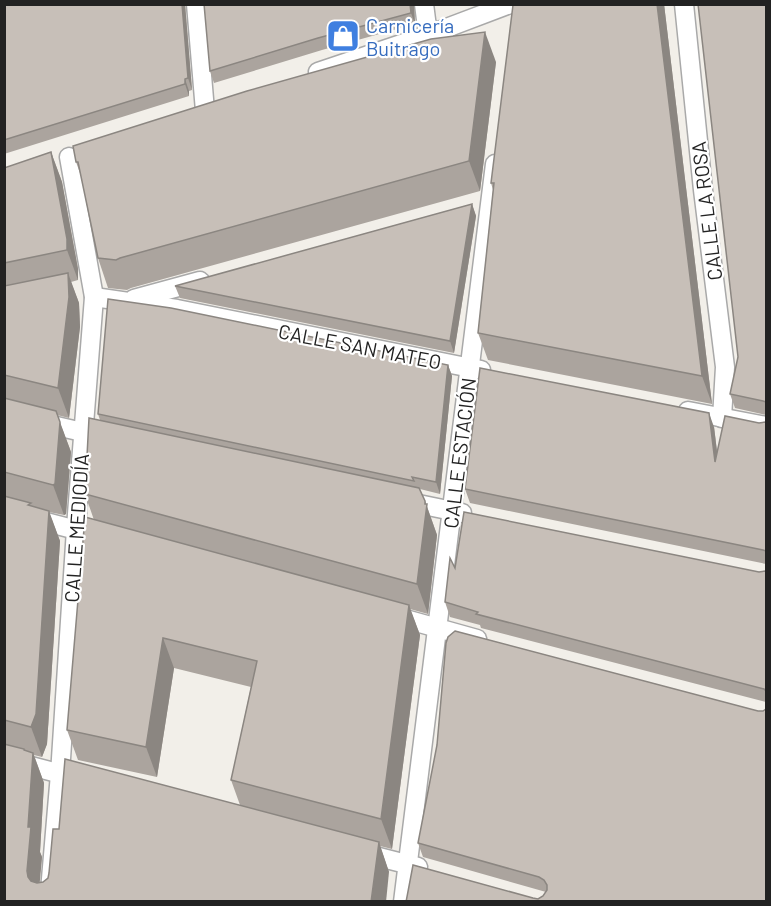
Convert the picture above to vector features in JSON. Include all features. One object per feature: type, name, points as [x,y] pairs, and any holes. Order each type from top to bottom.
[{"type":"street","points":[[196,4],[205,111]]},
{"type":"street","points":[[424,4],[428,35]]},
{"type":"street","points":[[306,77],[510,4]]},
{"type":"street","points":[[512,25],[515,4]]},
{"type":"street","name":"CALLE LA ROSA","points":[[684,4],[703,190],[725,367],[722,418]]},
{"type":"street","name":"CALLE ESTACIÓN","points":[[403,902],[498,143]]},
{"type":"street","name":"CALLE MEDIODÍA","points":[[48,164],[75,155],[93,293],[49,902]]},
{"type":"street","points":[[470,206],[491,200]]},
{"type":"street","points":[[126,301],[218,276]]},
{"type":"street","name":"CALLE SAN MATEO","points":[[72,294],[93,293],[496,373]]},
{"type":"street","points":[[676,409],[766,426]]},
{"type":"street","points":[[4,414],[124,441]]},
{"type":"street","points":[[387,497],[482,517]]},
{"type":"street","points":[[4,511],[122,542]]},
{"type":"street","points":[[372,610],[494,643]]},
{"type":"street","points":[[4,759],[83,780]]},
{"type":"street","points":[[344,848],[430,871]]},
{"type":"building","points":[[4,4],[182,4],[188,78],[185,79],[185,84],[4,140]]},
{"type":"building","points":[[204,4],[410,4],[411,13],[210,71]]},
{"type":"building","points":[[514,4],[657,4],[702,376],[478,333],[494,183],[491,183]]},
{"type":"building","points":[[698,4],[766,4],[766,402],[730,394],[738,357]]},
{"type":"building","points":[[485,32],[469,161],[116,260],[98,258],[73,146],[247,91],[431,39]]},
{"type":"building","points":[[51,152],[67,250],[4,263],[4,168]]},
{"type":"building","points":[[472,204],[450,341],[175,286]]},
{"type":"building","points":[[68,273],[69,297],[58,388],[4,375],[4,286]]},
{"type":"building","points":[[108,299],[171,308],[448,365],[436,482],[412,477],[414,481],[98,414]]},
{"type":"building","points":[[480,368],[709,413],[715,462],[725,416],[759,423],[766,421],[766,551],[465,489]]},
{"type":"building","points":[[4,398],[56,411],[60,422],[55,484],[4,472]]},
{"type":"building","points":[[89,418],[419,488],[427,504],[417,584],[85,494]]},
{"type":"building","points":[[4,496],[31,503],[28,505],[49,511],[36,714],[31,727],[4,720]]},
{"type":"building","points":[[464,512],[759,572],[766,570],[766,691],[476,614],[478,612],[445,602],[450,558],[455,568]]},
{"type":"building","points":[[85,517],[409,605],[381,819],[231,780],[257,661],[163,638],[146,747],[67,730]]},
{"type":"building","points":[[455,631],[758,711],[766,709],[766,902],[406,902],[413,865],[538,899],[547,890],[544,880],[539,877],[418,843],[437,745],[446,643],[448,637]]},
{"type":"building","points":[[4,744],[33,753],[27,871],[31,881],[43,882],[48,878],[53,829],[59,829],[65,759],[379,842],[371,902],[4,902]]},
{"type":"place","name":"Carnicería Buitrago","points":[[343,36]]}]
